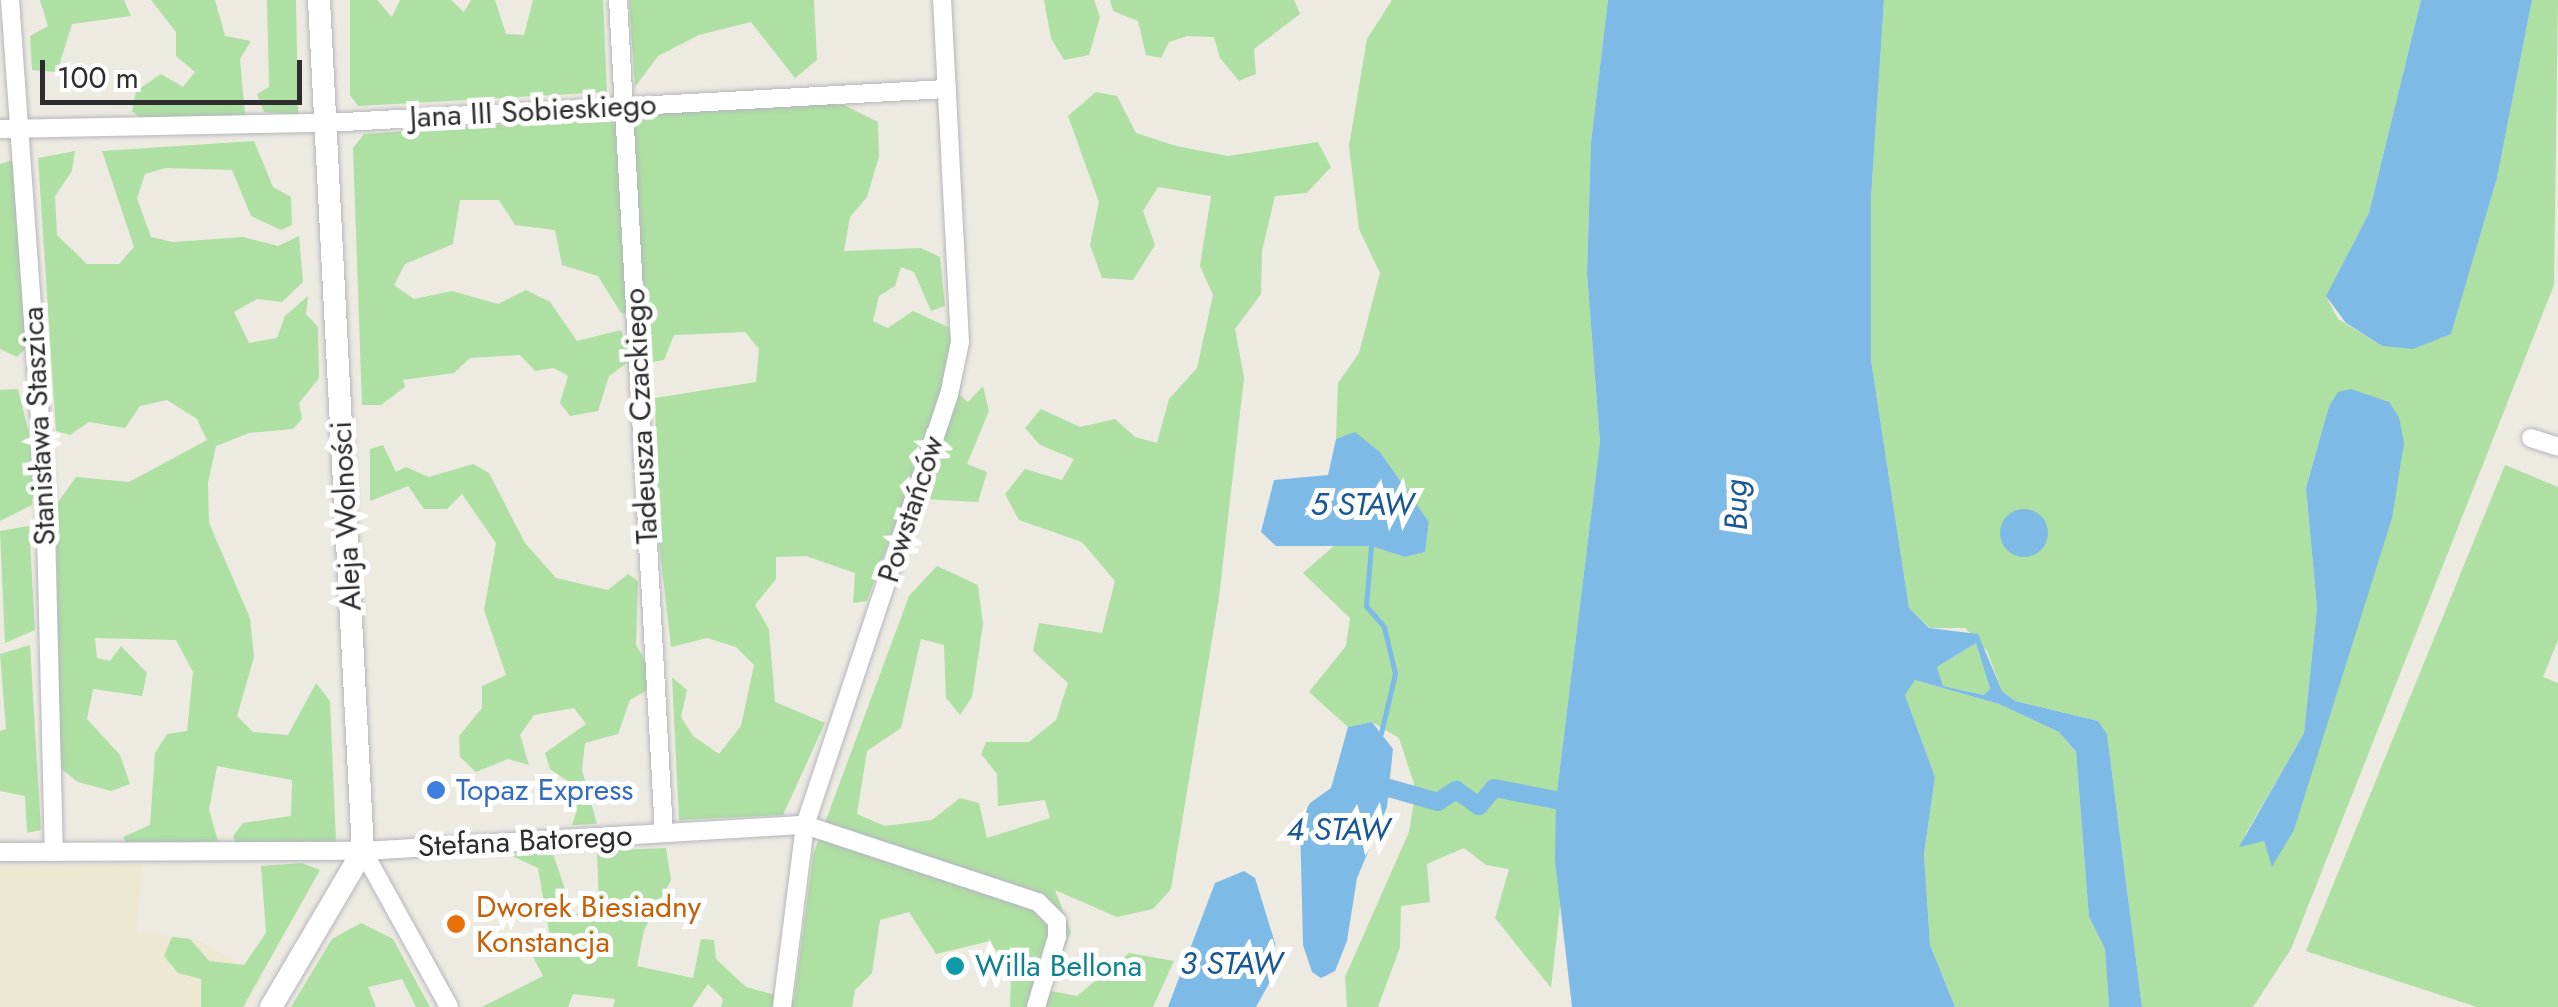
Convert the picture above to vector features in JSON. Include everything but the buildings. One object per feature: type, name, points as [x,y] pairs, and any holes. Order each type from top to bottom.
[{"type":"street","name":"Stanisława Staszica","points":[[10,0],[9,128],[44,489],[54,852]]},
{"type":"street","name":"Aleja Wolności","points":[[319,0],[363,850]]},
{"type":"street","name":"Tadeusza Czackiego","points":[[618,0],[664,832]]},
{"type":"street","name":"Powstańców","points":[[782,1007],[805,825],[949,395],[960,342],[942,0]]},
{"type":"street","name":"Jana III Sobieskiego","points":[[9,128],[326,123],[946,89]]},
{"type":"street","points":[[2531,438],[2558,447]]},
{"type":"street","name":"Stefana Batorego","points":[[0,852],[363,850],[805,825],[1038,902],[1057,921],[1058,937],[1036,1007]]},
{"type":"street","points":[[271,1007],[363,850]]},
{"type":"street","points":[[363,850],[449,1007]]},
{"type":"shaded area","points":[[142,864],[137,932],[198,940],[263,977],[245,1007],[0,1007],[0,865]]},
{"type":"green space","points":[[40,0],[124,0],[131,16],[72,24],[57,72],[32,70],[30,36],[48,26]]},
{"type":"green space","points":[[151,0],[215,0],[225,36],[251,41],[240,59],[245,115],[145,122],[132,111],[136,91],[161,74],[183,87],[195,72],[176,56],[176,32]]},
{"type":"green space","points":[[267,0],[296,0],[298,115],[264,112],[257,94],[269,87]]},
{"type":"green space","points":[[350,0],[377,0],[392,17],[400,0],[451,0],[464,12],[471,0],[495,0],[506,34],[524,35],[533,0],[603,0],[607,92],[358,106],[350,95]]},
{"type":"green space","points":[[629,0],[814,0],[817,60],[795,78],[751,22],[699,35],[658,56],[635,87]]},
{"type":"green space","points":[[1044,0],[1094,0],[1100,17],[1089,55],[1064,60],[1051,38]]},
{"type":"green space","points":[[1110,0],[1294,0],[1300,14],[1254,49],[1256,74],[1239,81],[1220,58],[1214,37],[1187,36],[1169,42],[1161,58],[1146,55],[1138,21],[1113,11]]},
{"type":"green space","points":[[1392,0],[1608,0],[1591,142],[1587,273],[1600,442],[1556,800],[1560,907],[1551,988],[1495,918],[1509,869],[1486,865],[1464,848],[1427,864],[1430,902],[1401,906],[1400,947],[1378,1007],[1347,1007],[1345,977],[1409,832],[1416,790],[1399,738],[1372,722],[1348,727],[1309,692],[1346,646],[1350,618],[1303,573],[1335,545],[1371,546],[1405,557],[1425,552],[1429,522],[1380,452],[1355,433],[1336,439],[1338,383],[1359,353],[1380,273],[1359,229],[1349,146],[1367,39]]},
{"type":"green space","points":[[1884,0],[2421,0],[2369,213],[2326,296],[2338,319],[2382,346],[2451,333],[2497,178],[2532,0],[2558,0],[2554,285],[2291,949],[2253,1007],[2142,1007],[2107,734],[2098,721],[2015,701],[2002,691],[1987,651],[1965,628],[1930,628],[1909,608],[1871,360],[1871,198]],"holes":[[[2329,406],[2312,769],[2294,830],[2272,865],[2264,841],[2245,835],[2304,733],[2317,608],[2306,488]]]},
{"type":"green space","points":[[1096,92],[1117,96],[1136,133],[1176,146],[1228,156],[1318,142],[1331,167],[1307,193],[1275,196],[1262,251],[1261,294],[1235,329],[1244,378],[1219,597],[1171,889],[1153,909],[1117,917],[1055,890],[1071,932],[1046,990],[1077,996],[1129,953],[1174,961],[1153,1007],[1010,1007],[1011,974],[990,941],[936,954],[909,912],[880,920],[872,973],[855,990],[852,1007],[721,1007],[723,999],[708,984],[692,1007],[613,1007],[615,999],[573,994],[568,1007],[482,1007],[543,976],[529,949],[550,937],[538,868],[512,856],[552,851],[574,915],[599,905],[597,851],[666,848],[671,880],[644,930],[637,966],[693,978],[701,939],[714,940],[716,959],[746,987],[794,1000],[813,855],[909,596],[937,566],[978,585],[983,624],[972,697],[960,715],[946,698],[944,645],[921,639],[901,728],[867,751],[857,814],[885,826],[932,820],[960,798],[979,803],[987,838],[1050,818],[1045,800],[998,806],[997,774],[981,754],[986,742],[1029,742],[1056,720],[1068,683],[1033,651],[1039,623],[1102,633],[1115,581],[1082,542],[1019,520],[1005,494],[1025,469],[1062,480],[1074,459],[1040,445],[1025,428],[1041,409],[1080,427],[1115,419],[1135,437],[1157,443],[1169,399],[1197,368],[1213,295],[1200,266],[1211,196],[1158,187],[1143,211],[1155,245],[1133,280],[1102,278],[1090,245],[1099,202],[1068,116]]},
{"type":"green space","points":[[814,103],[844,105],[878,122],[879,156],[867,197],[850,217],[844,251],[921,248],[940,257],[945,306],[931,311],[914,272],[901,267],[895,286],[879,296],[873,321],[888,328],[913,311],[948,327],[964,364],[960,395],[968,402],[983,386],[989,411],[967,464],[987,472],[978,502],[905,498],[867,601],[853,603],[855,573],[806,556],[776,557],[776,579],[755,605],[769,629],[775,702],[825,723],[783,815],[679,820],[672,677],[687,690],[681,717],[693,736],[719,754],[741,726],[754,665],[736,647],[707,638],[671,647],[659,543],[655,398],[756,382],[759,349],[745,332],[674,335],[664,360],[651,362],[649,312],[621,313],[598,276],[562,265],[555,230],[515,225],[499,200],[460,200],[453,244],[405,264],[394,285],[414,299],[452,291],[498,304],[526,290],[550,302],[577,341],[621,330],[631,360],[609,376],[598,411],[570,416],[560,403],[568,376],[554,368],[535,371],[520,355],[470,358],[454,373],[403,380],[405,387],[381,405],[362,405],[353,148],[364,134]]},
{"type":"green space","points":[[254,141],[273,187],[291,197],[292,225],[281,230],[251,216],[232,170],[166,168],[145,174],[137,198],[151,237],[173,242],[243,237],[278,246],[299,236],[303,282],[282,302],[257,299],[234,312],[249,343],[277,338],[285,316],[308,296],[306,314],[318,327],[319,378],[299,403],[302,419],[293,429],[249,433],[216,446],[208,483],[209,523],[250,618],[254,657],[237,716],[253,732],[288,735],[316,683],[330,701],[336,842],[236,845],[233,836],[243,823],[291,816],[292,780],[217,766],[209,810],[218,841],[128,846],[123,837],[150,825],[155,753],[167,734],[187,731],[193,672],[176,640],[95,638],[97,658],[110,661],[121,646],[147,673],[142,696],[93,689],[87,719],[120,755],[130,784],[111,791],[78,782],[60,768],[56,505],[76,477],[129,482],[207,440],[197,419],[167,400],[140,406],[125,428],[89,422],[70,435],[56,431],[38,158],[75,151],[72,171],[55,196],[57,235],[87,264],[119,264],[134,247],[102,151]]},
{"type":"green space","points":[[13,160],[28,346],[17,357],[0,349],[0,164]]},
{"type":"green space","points":[[18,389],[36,462],[32,505],[0,521],[0,390]]},
{"type":"green space","points":[[383,445],[396,472],[406,467],[429,477],[473,464],[489,473],[525,543],[556,578],[608,590],[628,574],[638,581],[636,645],[646,662],[646,691],[630,700],[618,734],[585,743],[582,770],[597,824],[572,825],[577,810],[572,784],[550,769],[545,753],[586,724],[574,708],[534,715],[520,735],[529,765],[508,759],[476,772],[460,757],[459,736],[482,708],[482,686],[506,675],[484,610],[496,543],[462,494],[447,509],[424,509],[408,486],[370,501],[370,449]]},
{"type":"green space","points":[[2505,465],[2558,487],[2558,640],[2543,677],[2558,683],[2558,1007],[2477,1007],[2306,951]]},
{"type":"green space","points":[[29,526],[35,630],[5,643],[0,531]]},
{"type":"green space","points":[[1976,643],[1990,689],[1985,695],[1943,686],[1937,667]]},
{"type":"green space","points":[[30,645],[41,830],[27,833],[25,796],[0,791],[0,731],[6,729],[0,654]]},
{"type":"green space","points":[[1915,680],[1999,704],[2059,732],[2076,753],[2089,917],[2105,949],[2109,1007],[1955,1007],[1930,945],[1924,854],[1935,777],[1905,695]]},
{"type":"green space","points":[[302,863],[320,870],[243,1007],[201,1007],[201,979],[178,973],[164,956],[172,937],[190,939],[209,961],[244,965],[266,933],[261,866]]},
{"type":"green space","points":[[361,923],[393,939],[430,1007],[416,1007],[402,979],[368,987],[376,1007],[291,1007],[332,939]]},
{"type":"water","name":"Bug","points":[[1608,0],[1884,0],[1871,198],[1871,360],[1909,608],[1929,628],[1978,634],[2002,691],[2015,701],[2098,721],[2107,734],[2142,1007],[2109,1007],[2105,949],[2089,917],[2076,752],[2059,732],[1999,704],[1915,680],[1905,695],[1935,777],[1924,854],[1930,945],[1955,1007],[1572,1007],[1555,861],[1556,800],[1600,442],[1587,273],[1591,142]],"holes":[[[1976,643],[1990,689],[1984,695],[1943,686],[1937,667]]]},
{"type":"water","points":[[2421,0],[2532,0],[2497,178],[2451,334],[2413,349],[2382,346],[2346,323],[2326,296],[2369,213]]},
{"type":"water","points":[[2351,389],[2389,402],[2399,417],[2404,443],[2392,518],[2294,830],[2272,867],[2264,841],[2239,847],[2304,733],[2317,608],[2306,488],[2329,406],[2338,392]]},
{"type":"water","name":"5 STAW","points":[[1355,432],[1380,452],[1429,522],[1425,552],[1405,557],[1371,546],[1276,546],[1261,532],[1274,480],[1328,475],[1336,439]]},
{"type":"water","points":[[2024,509],[2041,516],[2048,533],[2041,550],[2024,557],[2007,550],[2000,533],[2007,516]]},
{"type":"water","name":"4 STAW","points":[[1372,722],[1393,749],[1387,807],[1357,878],[1347,941],[1335,971],[1321,978],[1312,972],[1303,945],[1300,821],[1310,803],[1331,788],[1348,727]]},
{"type":"water","name":"3 STAW","points":[[1244,871],[1255,878],[1275,943],[1272,978],[1256,1007],[1168,1007],[1215,883]]},
{"type":"waterway","points":[[1371,546],[1366,606],[1384,627],[1395,673],[1381,733]]},
{"type":"waterway","points":[[1389,788],[1438,802],[1456,790],[1479,806],[1494,788],[1556,800]]},
{"type":"place","name":"Topaz Express","points":[[436,790]]},
{"type":"place","name":"Dworek Biesiadny Konstancja","points":[[456,924]]},
{"type":"place","name":"Willa Bellona","points":[[955,966]]}]
